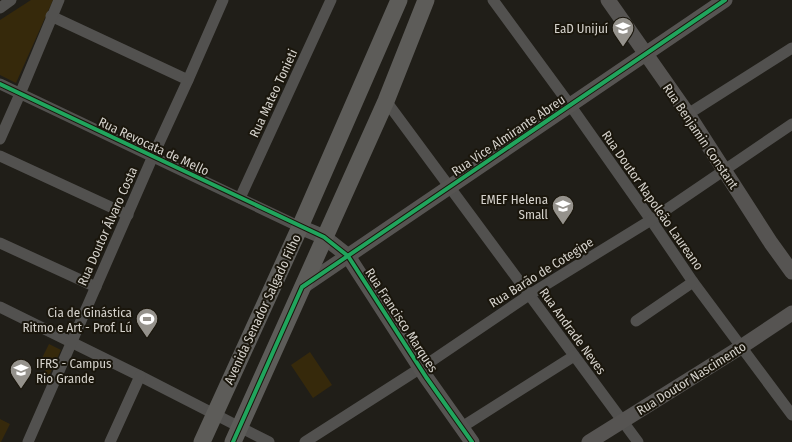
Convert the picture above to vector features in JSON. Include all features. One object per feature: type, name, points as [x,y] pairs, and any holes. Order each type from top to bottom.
[{"type":"main road","name":"Avenida Senador Salgado Filho","points":[[202,442],[300,227],[399,0]]},
{"type":"main road","name":"Avenida Senador Salgado Filho","points":[[233,442],[386,101],[426,0]]},
{"type":"street","points":[[0,8],[11,0]]},
{"type":"street","points":[[0,139],[59,0]]},
{"type":"street","name":"Rua Doutor Álvaro Costa","points":[[28,442],[223,0]]},
{"type":"street","name":"Rua Mateo Tonieti","points":[[240,198],[331,0]]},
{"type":"street","name":"Rua Doutor Napoleão Laureano","points":[[493,0],[570,105],[693,282],[792,415]]},
{"type":"street","name":"Rua Benjamin Constant","points":[[608,0],[688,114],[771,243],[792,272]]},
{"type":"street","name":"Rua Vice Almirante Abreu","points":[[302,287],[725,0]]},
{"type":"street","points":[[51,16],[188,80]]},
{"type":"street","points":[[688,114],[792,48]]},
{"type":"street","name":"Rua Revocata de Mello","points":[[0,84],[300,227]]},
{"type":"street","name":"Rua Andrade Neves","points":[[386,101],[638,442]]},
{"type":"street","name":"Rua Barão de Cotegipe","points":[[305,442],[420,368],[529,295],[651,220],[792,124]]},
{"type":"street","points":[[0,156],[128,215]]},
{"type":"street","name":"Rua Francisco Marques","points":[[300,227],[324,237],[348,256],[420,368],[472,442]]},
{"type":"street","points":[[0,244],[96,287]]},
{"type":"street","points":[[636,321],[693,282]]},
{"type":"street","points":[[0,307],[240,426],[269,442]]},
{"type":"street","name":"Rua Doutor Nascimento","points":[[589,442],[741,347],[792,313]]},
{"type":"street","points":[[462,427],[574,356]]},
{"type":"street","points":[[110,442],[140,376]]},
{"type":"shaded area","points":[[31,0],[53,0],[16,83],[0,75],[0,20]]},
{"type":"shaded area","points":[[49,344],[61,350],[49,376],[44,373],[49,363],[41,360]]},
{"type":"shaded area","points":[[310,352],[332,385],[313,398],[291,365]]},
{"type":"shaded area","points":[[0,419],[10,424],[1,442],[0,442]]},
{"type":"cycle path","points":[[233,442],[302,287],[725,0]]},
{"type":"cycle path","points":[[0,84],[324,237],[348,256],[426,377],[472,442]]},
{"type":"place","name":"EaD Unijuí","points":[[623,48]]},
{"type":"place","name":"EMEF Helena Small","points":[[563,226]]},
{"type":"place","name":"Cia de Ginástica Ritmo e Art - Prof. Lú","points":[[147,338]]},
{"type":"place","name":"IFRS - Campus Rio Grande","points":[[21,390]]}]
